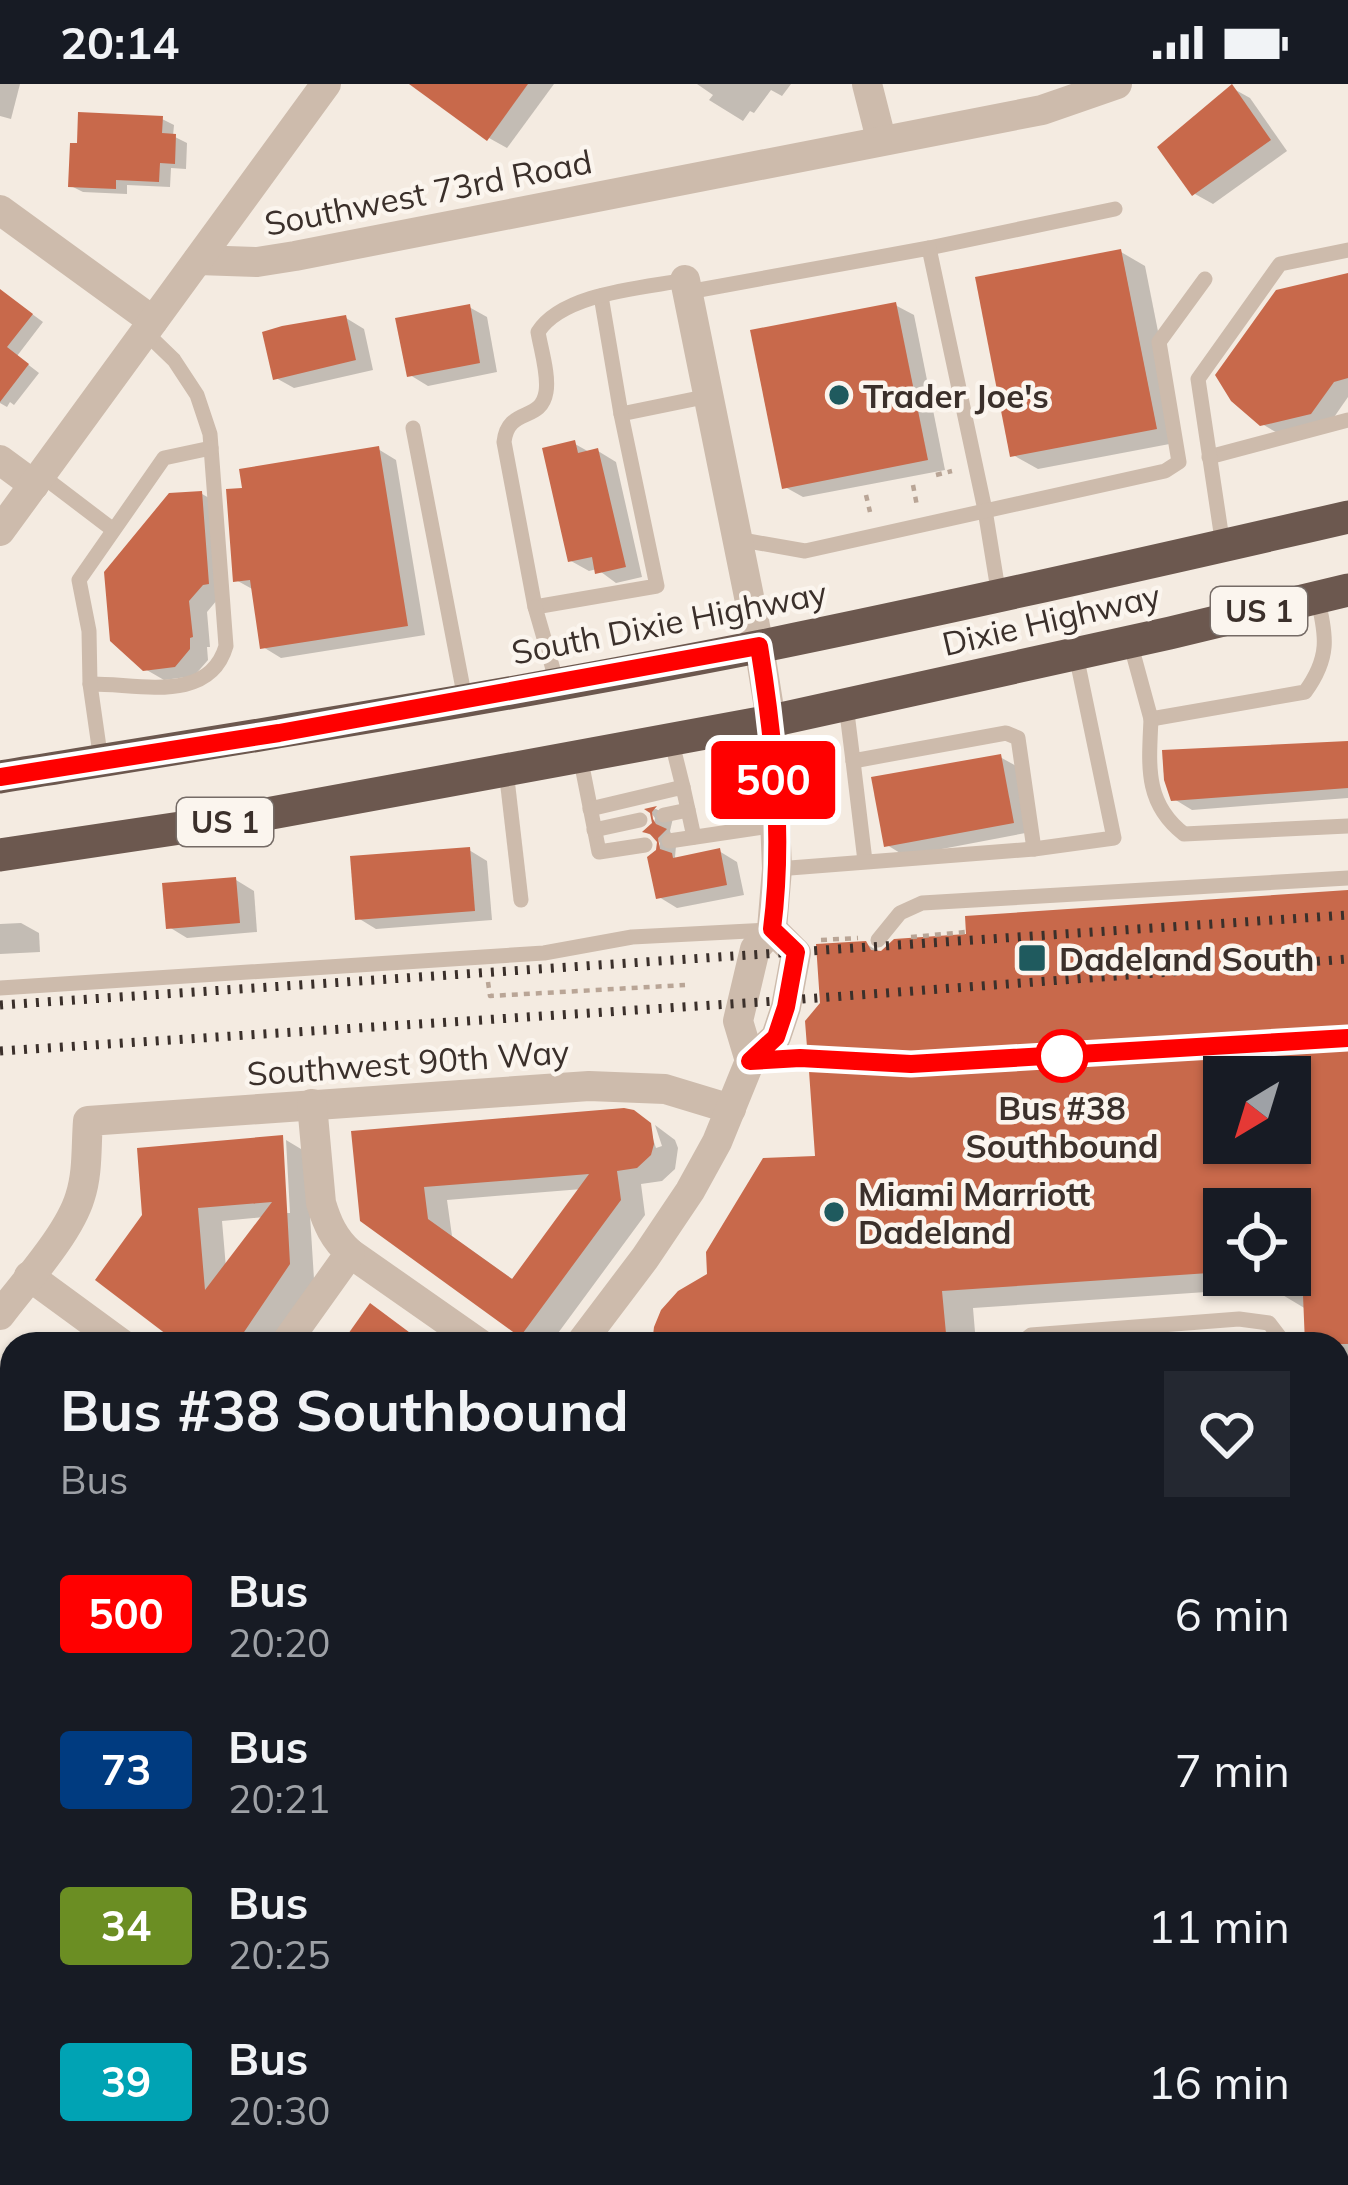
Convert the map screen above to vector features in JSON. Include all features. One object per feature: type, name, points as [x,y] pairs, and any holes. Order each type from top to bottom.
[{"type":"highway","name":"South Dixie Highway","points":[[0,777],[279,733],[759,646],[1348,517]]},
{"type":"highway","name":"Dixie Highway","points":[[771,721],[1332,594]]},
{"type":"highway","name":"US 1","points":[[0,855],[234,820],[771,721]]},
{"type":"street","points":[[0,531],[326,84]]},
{"type":"street","points":[[867,84],[881,140]]},
{"type":"street","name":"Southwest 73rd Road","points":[[197,260],[278,259],[1042,110],[1117,84]]},
{"type":"street","points":[[0,210],[149,326]]},
{"type":"street","points":[[686,286],[771,721],[777,869],[772,929],[755,950],[738,1021],[750,1061]]},
{"type":"street","points":[[0,460],[38,480]]},
{"type":"street","points":[[589,1332],[690,1191],[717,1142],[750,1061],[776,1037],[796,952],[772,929]]},
{"type":"street","name":"Southwest 90th Way","points":[[29,1276],[80,1197],[88,1121],[622,1086],[665,1089],[731,1109]]},
{"type":"street","points":[[312,1104],[326,1219],[340,1244],[462,1332]]},
{"type":"street","points":[[294,1332],[350,1253]]},
{"type":"street","points":[[0,1315],[29,1276],[106,1332]]},
{"type":"lane","points":[[557,683],[536,607],[504,442],[511,421],[533,412],[547,391],[538,332],[556,312],[601,296],[929,248],[1115,209]]},
{"type":"lane","points":[[929,248],[999,596]]},
{"type":"lane","points":[[1223,546],[1198,379],[1280,264],[1348,250]]},
{"type":"lane","points":[[737,539],[805,551],[1165,471],[1179,461],[1159,342],[1205,280]]},
{"type":"lane","points":[[536,607],[657,586],[601,296]]},
{"type":"lane","points":[[90,684],[146,689],[190,684],[214,671],[226,646],[210,434],[197,395],[149,326]]},
{"type":"lane","points":[[621,414],[709,396]]},
{"type":"lane","points":[[1209,457],[1348,420]]},
{"type":"lane","points":[[413,428],[465,699]]},
{"type":"lane","points":[[101,761],[90,684],[89,632],[79,580],[164,458],[211,448]]},
{"type":"lane","points":[[38,480],[112,529]]},
{"type":"lane","points":[[1151,719],[1305,692],[1318,674],[1324,653],[1332,594]]},
{"type":"lane","points":[[1130,642],[1151,719],[1153,792],[1166,820],[1184,835],[1348,826]]},
{"type":"lane","points":[[777,869],[1034,849],[1114,838],[1076,654]]},
{"type":"lane","points":[[845,704],[865,861]]},
{"type":"lane","points":[[853,761],[1012,735],[1018,738],[1034,849]]},
{"type":"lane","points":[[671,739],[694,837]]},
{"type":"lane","points":[[580,756],[598,852],[645,845]]},
{"type":"lane","points":[[506,770],[521,900]]},
{"type":"lane","points":[[590,809],[683,787]]},
{"type":"lane","points":[[664,815],[688,810]]},
{"type":"lane","points":[[594,830],[640,820]]},
{"type":"lane","points":[[669,841],[776,825]]},
{"type":"lane","points":[[878,940],[900,913],[922,903],[1348,878]]},
{"type":"lane","points":[[0,988],[544,953],[632,937],[772,929]]},
{"type":"lane","points":[[750,1061],[808,1059]]},
{"type":"lane","points":[[1070,1332],[1239,1319],[1269,1323],[1276,1332]]},
{"type":"path","points":[[936,475],[959,470]]},
{"type":"path","points":[[913,484],[917,508]]},
{"type":"path","points":[[900,938],[966,932]]},
{"type":"path","points":[[488,982],[490,996],[685,985]]},
{"type":"building","points":[[409,84],[528,84],[487,141]]},
{"type":"building","points":[[1232,84],[1271,140],[1192,196],[1157,147]]},
{"type":"building","points":[[78,112],[163,116],[162,133],[176,134],[175,164],[160,163],[159,182],[116,180],[116,189],[68,187],[70,143],[77,143]]},
{"type":"building","points":[[1121,249],[1157,429],[1010,457],[975,277]]},
{"type":"building","points":[[1348,273],[1348,378],[1334,382],[1311,414],[1260,426],[1231,401],[1215,375],[1276,290]]},
{"type":"building","points":[[0,289],[33,314],[7,347],[29,364],[0,402]]},
{"type":"building","name":"Trader Joe's","points":[[896,302],[928,460],[782,489],[750,330]]},
{"type":"building","points":[[470,304],[480,363],[407,377],[395,318]]},
{"type":"building","points":[[346,315],[356,360],[273,380],[262,332]]},
{"type":"building","points":[[575,440],[578,453],[598,448],[626,567],[595,574],[592,557],[568,562],[542,448]]},
{"type":"building","points":[[379,446],[408,626],[260,649],[250,580],[233,582],[226,489],[242,488],[239,469]]},
{"type":"building","points":[[202,491],[209,584],[189,601],[190,649],[175,667],[143,671],[110,641],[104,572],[169,493]]},
{"type":"building","points":[[1348,741],[1348,788],[1171,801],[1164,780],[1162,750]]},
{"type":"building","points":[[1001,754],[1014,823],[884,847],[871,777]]},
{"type":"building","points":[[657,806],[653,819],[667,829],[658,838],[660,849],[673,858],[720,848],[727,885],[656,899],[647,857],[656,850],[657,842],[642,832],[652,823],[644,809]]},
{"type":"building","points":[[470,847],[475,911],[355,920],[350,856]]},
{"type":"building","points":[[236,877],[240,923],[166,929],[162,883]]},
{"type":"building","points":[[1348,890],[1348,1332],[1305,1332],[1303,1296],[1311,1296],[1311,1188],[1203,1188],[1203,1273],[942,1291],[946,1332],[653,1332],[661,1310],[678,1291],[707,1274],[706,1252],[763,1158],[815,1156],[809,1071],[818,1066],[820,1057],[807,1047],[805,1021],[820,1003],[816,944],[866,941],[871,950],[881,951],[894,939],[966,934],[965,916]]},
{"type":"building","points":[[624,1108],[651,1123],[651,1155],[637,1168],[617,1171],[621,1200],[524,1332],[513,1332],[360,1221],[351,1131]],"holes":[[[589,1174],[512,1279],[428,1219],[424,1187]]]},
{"type":"building","points":[[283,1135],[290,1264],[244,1332],[163,1332],[95,1280],[142,1215],[137,1148]],"holes":[[[272,1202],[205,1290],[198,1208]]]},
{"type":"building","points":[[370,1303],[409,1332],[349,1332]]},
{"type":"railway","points":[[0,1005],[1348,915]]},
{"type":"railway","points":[[0,1051],[1348,959]]},
{"type":"bus line","name":"500","points":[[0,777],[279,733],[759,646],[771,721],[776,825],[772,929],[796,952],[776,1037],[750,1061],[800,1058],[911,1064],[1348,1038]]},
{"type":"place","name":"Trader Joe's","points":[[839,395]]},
{"type":"place","name":"Dadeland South","points":[[1032,958]]},
{"type":"place","name":"Bus #38 Southbound","points":[[1062,1056]]},
{"type":"place","name":"Miami Marriott Dadeland","points":[[834,1212]]}]
